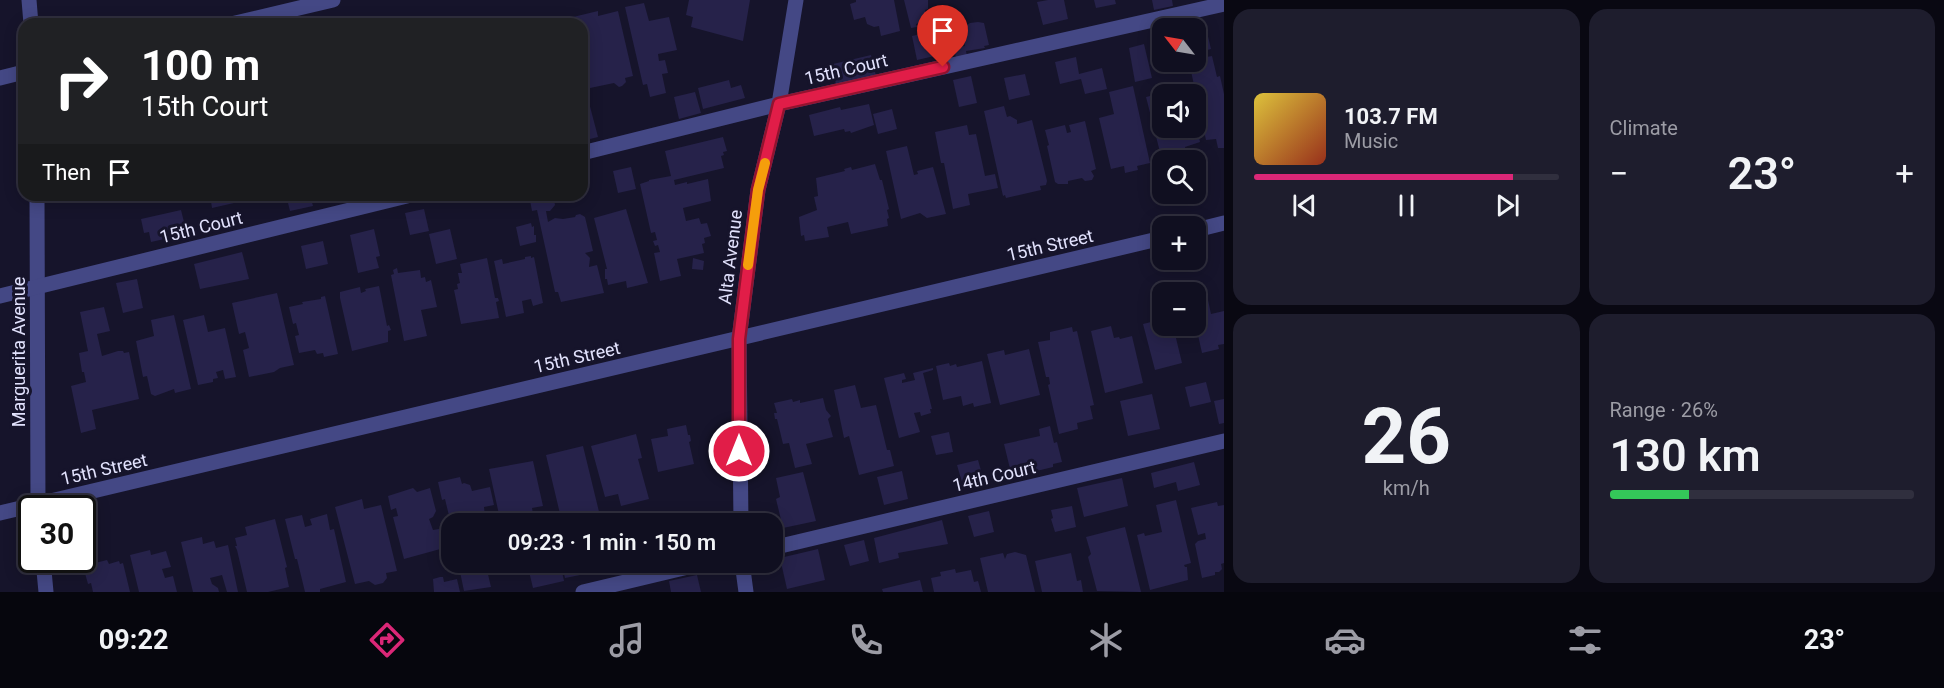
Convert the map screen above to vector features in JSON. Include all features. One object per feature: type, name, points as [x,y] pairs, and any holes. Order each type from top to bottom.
[{"type":"street","points":[[29,0],[30,18]]},
{"type":"street","points":[[256,18],[333,0]]},
{"type":"street","name":"Alta Avenue","points":[[741,513],[739,339],[758,190],[779,104],[796,0]]},
{"type":"street","name":"15th Court","points":[[588,152],[779,104],[1224,4]]},
{"type":"street","points":[[0,78],[18,74]]},
{"type":"street","name":"Marguerita Avenue","points":[[37,201],[37,495]]},
{"type":"street","name":"15th Court","points":[[0,296],[387,201]]},
{"type":"street","points":[[1206,228],[1224,223]]},
{"type":"street","name":"15th Street","points":[[87,495],[1152,240]]},
{"type":"street","name":"14th Court","points":[[783,545],[1224,441]]},
{"type":"street","name":"15th Street","points":[[0,513],[18,510]]},
{"type":"street","points":[[44,573],[46,592]]},
{"type":"street","points":[[583,592],[663,573]]},
{"type":"street","points":[[743,573],[746,592]]},
{"type":"building","points":[[689,0],[750,0],[743,41],[691,27],[693,17],[686,15]]},
{"type":"building","points":[[856,0],[894,0],[900,31],[881,36],[879,26],[874,27],[867,24],[865,17],[854,20],[850,4]]},
{"type":"building","points":[[904,0],[928,0],[928,9],[925,10],[928,21],[911,28]]},
{"type":"building","points":[[1064,0],[1068,19],[1043,25],[1037,2]]},
{"type":"building","points":[[1094,0],[1115,0],[1116,4],[1096,8]]},
{"type":"building","points":[[1152,0],[1172,0],[1173,6],[1154,10]]},
{"type":"building","points":[[644,3],[649,21],[669,17],[677,50],[658,54],[659,61],[665,60],[668,73],[662,74],[666,93],[650,97],[647,84],[643,85],[625,7]]},
{"type":"building","points":[[598,11],[598,16],[618,11],[633,76],[625,78],[626,82],[622,86],[619,87],[614,83],[590,88],[588,18],[573,17]]},
{"type":"building","points":[[970,23],[984,23],[989,45],[984,46],[985,48],[966,51],[967,56],[956,58],[954,48],[965,46],[961,29]]},
{"type":"building","points":[[1206,28],[1211,49],[1206,50]]},
{"type":"building","points":[[934,31],[939,55],[917,60],[912,36]]},
{"type":"building","points":[[1144,44],[1152,78],[1135,82],[1129,48]]},
{"type":"building","points":[[871,55],[876,76],[836,84],[833,64]]},
{"type":"building","points":[[1212,56],[1224,94],[1224,148],[1218,148],[1216,139],[1206,140],[1206,84],[1194,84],[1191,72],[1206,72],[1206,57]]},
{"type":"building","points":[[1076,57],[1079,74],[1102,68],[1107,89],[1085,94],[1081,79],[1060,84],[1055,62]]},
{"type":"building","points":[[1025,74],[1030,95],[1009,100],[1004,78]]},
{"type":"building","points":[[971,76],[977,103],[959,107],[953,80]]},
{"type":"building","points":[[729,80],[731,88],[741,85],[745,98],[703,109],[698,88]]},
{"type":"building","points":[[1133,86],[1150,163],[1137,166],[1138,170],[1125,173],[1124,166],[1111,169],[1099,118],[1114,114],[1109,92]]},
{"type":"building","points":[[695,92],[701,113],[679,119],[674,97]]},
{"type":"building","points":[[1152,96],[1152,121],[1146,97]]},
{"type":"building","points":[[588,99],[598,137],[588,140]]},
{"type":"building","points":[[869,104],[874,125],[851,133],[850,131],[845,132],[844,129],[814,136],[809,115],[840,107],[841,110]]},
{"type":"building","points":[[1004,106],[1007,117],[1010,116],[1017,120],[1017,124],[1032,120],[1047,181],[1046,185],[1040,186],[1041,190],[1006,198],[1005,195],[1003,196],[984,111]]},
{"type":"building","points":[[892,109],[897,129],[878,134],[873,114]]},
{"type":"building","points":[[1085,121],[1096,169],[1091,171],[1094,176],[1092,180],[1085,181],[1082,178],[1068,181],[1068,184],[1058,184],[1055,182],[1045,130],[1065,125],[1067,133],[1071,132],[1069,125]]},
{"type":"building","points":[[967,125],[969,135],[976,134],[985,176],[995,174],[998,188],[968,194],[970,205],[953,209],[935,132]]},
{"type":"building","points":[[723,137],[727,151],[721,156],[724,168],[674,180],[675,185],[708,179],[711,201],[683,208],[686,221],[699,218],[701,224],[707,223],[711,236],[704,238],[705,243],[702,244],[704,253],[677,259],[681,276],[660,281],[654,253],[660,252],[658,245],[655,246],[653,241],[657,240],[655,232],[651,233],[640,184],[671,176],[665,151]]},
{"type":"building","points":[[1156,138],[1199,138],[1200,142],[1185,147],[1186,150],[1159,150]]},
{"type":"building","points":[[907,146],[914,175],[918,174],[917,171],[933,167],[946,214],[927,218],[920,213],[901,219],[886,151]]},
{"type":"building","points":[[875,164],[880,180],[882,180],[889,209],[887,210],[888,226],[851,234],[848,222],[827,227],[829,237],[805,241],[804,235],[801,236],[799,217],[817,210],[814,197],[818,196],[816,178],[845,171],[844,169],[851,167],[852,170]]},
{"type":"building","points":[[631,167],[636,189],[618,193],[613,171]]},
{"type":"building","points":[[211,201],[234,201],[234,203],[212,208]]},
{"type":"building","points":[[288,201],[312,201],[313,206],[290,211]]},
{"type":"building","points":[[530,201],[554,201],[555,205],[550,211],[546,211],[548,222],[555,218],[563,219],[580,214],[585,217],[593,251],[585,253],[590,258],[589,267],[597,265],[604,293],[561,302],[558,292],[555,292],[537,210],[532,211]]},
{"type":"building","points":[[424,209],[429,231],[410,235],[405,213]]},
{"type":"building","points":[[626,209],[648,283],[627,288],[626,281],[608,285],[605,279],[605,269],[607,269],[594,218]]},
{"type":"building","points":[[181,210],[187,234],[151,242],[149,232],[144,233],[141,219]]},
{"type":"building","points":[[531,223],[532,227],[534,226],[536,242],[520,246],[516,227]]},
{"type":"building","points":[[374,229],[380,256],[376,257],[379,268],[358,273],[350,235]]},
{"type":"building","points":[[450,229],[457,259],[436,264],[429,234]]},
{"type":"building","points":[[323,241],[328,264],[306,269],[301,246]]},
{"type":"building","points":[[242,252],[249,279],[200,289],[194,264]]},
{"type":"building","points":[[531,256],[531,258],[534,257],[543,303],[533,306],[531,299],[522,301],[524,313],[506,317],[494,261],[502,259],[503,264]]},
{"type":"building","points":[[487,258],[495,298],[499,301],[496,302],[499,318],[461,324],[454,290],[458,289],[457,284],[460,283],[458,273],[462,273],[460,264]]},
{"type":"building","points":[[693,258],[704,261],[703,270],[692,269]]},
{"type":"building","points":[[397,268],[398,273],[420,270],[421,278],[425,277],[426,282],[431,280],[437,307],[421,310],[427,336],[404,341],[391,275]]},
{"type":"building","points":[[137,279],[143,308],[123,313],[116,283]]},
{"type":"building","points":[[379,286],[387,326],[389,325],[391,330],[388,331],[388,342],[352,351],[340,292],[360,287],[361,293],[366,291],[365,289]]},
{"type":"building","points":[[277,293],[294,365],[249,377],[243,350],[249,348],[245,332],[239,334],[232,303]]},
{"type":"building","points":[[325,296],[338,354],[324,357],[323,353],[317,354],[315,350],[299,353],[295,336],[299,335],[296,323],[293,324],[289,307]]},
{"type":"building","points":[[1206,300],[1208,300],[1211,314],[1224,311],[1224,344],[1218,345],[1219,349],[1202,353],[1198,336],[1206,336]]},
{"type":"building","points":[[104,307],[110,331],[97,334],[102,356],[118,351],[129,352],[139,399],[92,410],[96,429],[81,433],[71,386],[86,382],[79,353],[88,351],[80,312]]},
{"type":"building","points":[[174,315],[191,389],[175,393],[174,389],[155,396],[151,394],[147,376],[143,377],[136,341],[154,336],[151,320]]},
{"type":"building","points":[[204,315],[208,332],[225,328],[236,377],[225,379],[223,370],[216,372],[218,378],[213,379],[213,382],[198,385],[183,320]]},
{"type":"building","points":[[1152,322],[1152,336],[1175,336],[1182,363],[1155,370],[1143,324]]},
{"type":"building","points":[[1111,326],[1114,338],[1132,336],[1143,383],[1105,393],[1091,331]]},
{"type":"building","points":[[1072,327],[1073,332],[1077,331],[1094,405],[1090,406],[1093,419],[1077,423],[1078,429],[1059,434],[1048,385],[1050,384],[1049,377],[1046,377],[1038,342],[1050,340],[1050,332]]},
{"type":"building","points":[[1029,349],[1040,395],[1000,405],[987,354],[1004,350],[1005,355]]},
{"type":"building","points":[[982,361],[991,403],[974,407],[973,403],[963,406],[961,396],[943,400],[936,366],[949,363],[950,366],[956,364],[957,367]]},
{"type":"building","points":[[933,368],[923,373],[931,413],[921,416],[920,412],[914,413],[920,432],[899,438],[884,378],[904,373],[906,379],[902,380],[902,383],[915,380],[913,373]]},
{"type":"building","points":[[1206,382],[1211,402],[1190,407],[1185,387]]},
{"type":"building","points":[[855,385],[861,408],[876,405],[887,450],[890,450],[894,466],[859,475],[849,436],[844,438],[834,390]]},
{"type":"building","points":[[1152,394],[1160,429],[1128,436],[1120,401]]},
{"type":"building","points":[[823,398],[826,410],[831,416],[828,419],[833,437],[806,444],[812,464],[795,468],[789,443],[783,444],[777,419],[775,419],[774,413],[777,413],[774,403],[792,399],[793,402],[800,400],[800,403]]},
{"type":"building","points":[[1224,399],[1224,423],[1219,424],[1214,401]]},
{"type":"building","points":[[686,425],[688,435],[690,435],[691,441],[689,442],[694,464],[658,472],[651,439],[668,436],[667,429]]},
{"type":"building","points":[[1050,426],[1062,462],[1053,464],[1053,467],[1012,477],[1004,444],[1040,436],[1039,429]]},
{"type":"building","points":[[949,432],[953,452],[936,455],[931,436]]},
{"type":"building","points":[[636,434],[642,458],[638,459],[649,499],[621,506],[618,494],[605,497],[591,446]]},
{"type":"building","points":[[583,446],[599,513],[560,513],[546,455]]},
{"type":"building","points":[[978,460],[984,481],[963,486],[957,465]]},
{"type":"building","points":[[533,461],[543,506],[532,508],[533,513],[499,513],[489,469]]},
{"type":"building","points":[[1194,462],[1200,485],[1178,491],[1176,482],[1154,488],[1151,473]]},
{"type":"building","points":[[902,471],[908,499],[884,505],[877,477]]},
{"type":"building","points":[[803,472],[816,521],[783,528],[783,513],[779,513],[776,499],[780,497],[776,478]]},
{"type":"building","points":[[460,477],[462,484],[470,485],[472,491],[490,487],[494,505],[484,507],[485,513],[448,513],[445,499],[442,500],[438,482]]},
{"type":"building","points":[[1122,478],[1128,506],[1084,517],[1077,488]]},
{"type":"building","points":[[413,488],[417,492],[430,488],[436,511],[429,519],[433,530],[439,529],[441,549],[404,559],[393,517],[398,516],[396,508],[391,510],[388,496]]},
{"type":"building","points":[[362,499],[364,509],[381,505],[397,571],[386,573],[387,578],[383,583],[375,585],[369,581],[355,584],[335,507]]},
{"type":"building","points":[[1176,500],[1191,563],[1184,565],[1187,567],[1188,580],[1150,590],[1137,535],[1144,533],[1145,536],[1162,532],[1156,505]]},
{"type":"building","points":[[1217,502],[1218,506],[1224,505],[1224,563],[1221,564],[1222,569],[1215,572],[1215,575],[1202,578],[1195,544],[1206,539],[1205,533],[1198,535],[1191,508]]},
{"type":"building","points":[[1072,506],[1076,527],[1055,532],[1051,510]]},
{"type":"building","points":[[989,511],[994,532],[974,537],[968,516]]},
{"type":"building","points":[[327,514],[330,530],[334,529],[346,582],[320,589],[320,592],[305,592],[285,519],[302,515],[305,527],[312,525],[310,519]]},
{"type":"building","points":[[275,519],[287,567],[285,568],[289,587],[268,592],[247,592],[235,538],[247,535],[245,527]]},
{"type":"building","points":[[942,520],[948,544],[898,553],[899,558],[879,563],[874,538]]},
{"type":"building","points":[[1125,527],[1141,592],[1097,591],[1088,557],[1091,554],[1086,537]]},
{"type":"building","points":[[202,537],[203,544],[214,541],[216,548],[228,545],[238,592],[227,592],[222,575],[210,578],[219,592],[193,592],[181,542]]},
{"type":"building","points":[[864,540],[869,561],[850,566],[844,545]]},
{"type":"building","points":[[818,549],[825,580],[787,589],[783,557]]},
{"type":"building","points":[[150,550],[151,555],[166,551],[171,567],[162,569],[165,578],[173,576],[177,592],[139,592],[130,555]]},
{"type":"building","points":[[1015,552],[1026,555],[1035,592],[988,592],[980,558],[1003,553],[1005,559],[1007,554]]},
{"type":"building","points":[[1071,553],[1077,581],[1081,580],[1083,592],[1042,592],[1035,561]]},
{"type":"building","points":[[107,560],[109,564],[119,561],[120,564],[123,563],[130,592],[93,592],[85,573],[96,573],[96,563]]},
{"type":"building","points":[[955,569],[956,573],[971,570],[974,582],[978,581],[981,592],[934,592],[931,578],[941,576],[940,572]]},
{"type":"building","points":[[460,573],[488,573],[491,587],[464,591]]},
{"type":"building","points":[[529,573],[562,573],[564,581],[533,588]]},
{"type":"building","points":[[564,573],[585,574],[565,578]]},
{"type":"building","points":[[697,575],[701,592],[671,592],[669,581]]},
{"type":"building","points":[[443,577],[444,582],[457,579],[460,592],[434,592],[433,579]]},
{"type":"building","points":[[920,580],[923,592],[883,592],[882,589]]},
{"type":"slow traffic","points":[[748,265],[758,190],[765,163]]},
{"type":"route","points":[[739,451],[739,339],[758,190],[779,104],[943,67]]}]
